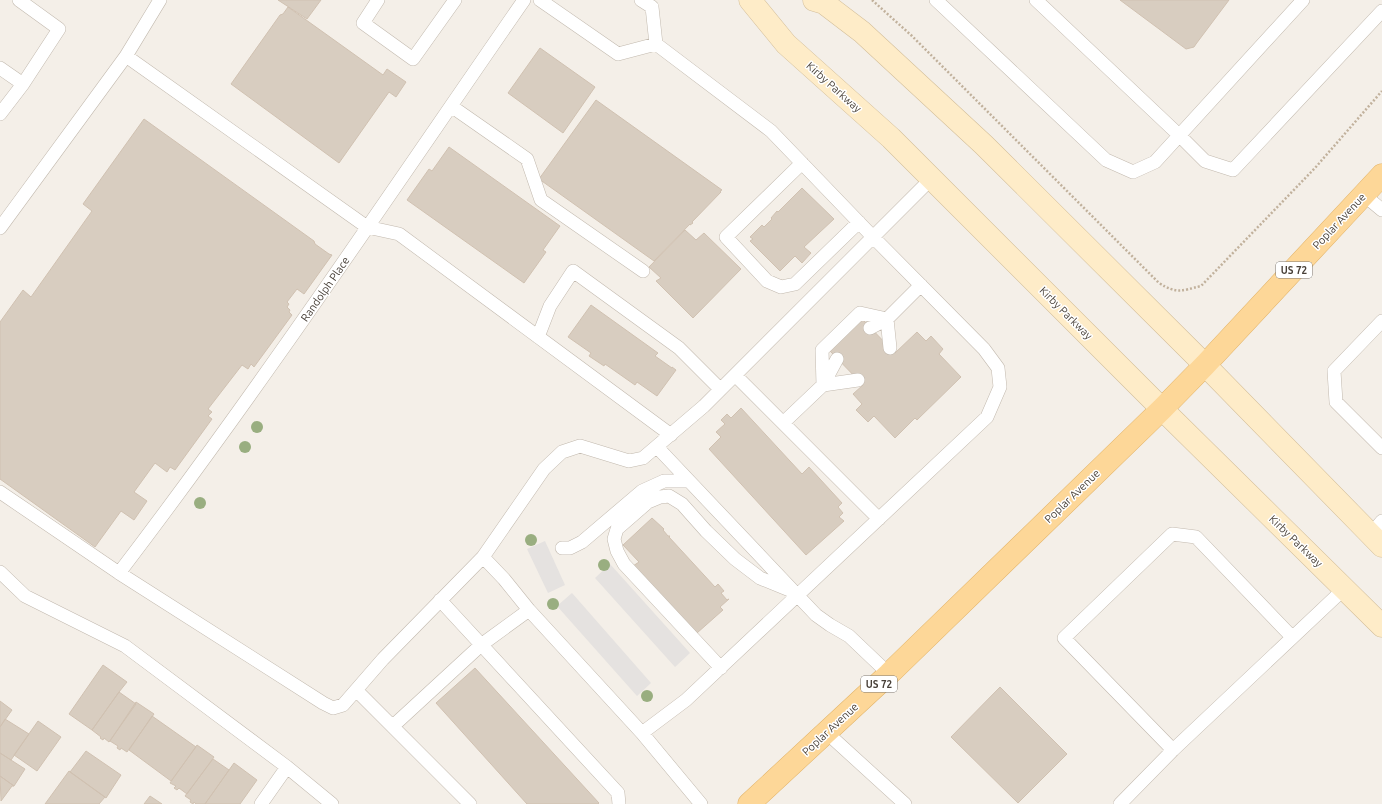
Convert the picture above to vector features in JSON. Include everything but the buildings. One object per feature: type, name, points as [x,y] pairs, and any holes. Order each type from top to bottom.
[{"type":"main road","name":"Kirby Parkway","points":[[750,0],[786,44],[891,138],[1382,626]]},
{"type":"main road","points":[[814,0],[824,3],[862,32],[984,144],[1205,365],[1378,533]]},
{"type":"main road","name":"Poplar Avenue","points":[[748,804],[889,674],[1162,409],[1382,175]]},
{"type":"lane","points":[[0,114],[23,84],[59,29],[19,0]]},
{"type":"lane","points":[[0,228],[126,56],[160,0]]},
{"type":"lane","points":[[378,0],[363,23],[413,59],[455,0]]},
{"type":"lane","name":"Randolph Place","points":[[119,573],[170,506],[252,392],[524,0]]},
{"type":"lane","points":[[540,0],[618,54],[656,44]]},
{"type":"lane","points":[[641,0],[652,7],[656,44],[771,131],[858,222],[984,348],[998,368],[1000,387],[987,417],[879,520],[794,594],[721,668],[686,700],[642,733]]},
{"type":"lane","points":[[936,0],[1106,160],[1133,172],[1155,162],[1303,0]]},
{"type":"lane","points":[[1036,0],[1205,161],[1233,170],[1382,11]]},
{"type":"lane","points":[[126,56],[367,227],[398,234],[671,434]]},
{"type":"lane","points":[[0,68],[23,84]]},
{"type":"lane","points":[[451,106],[527,160],[541,200],[643,271]]},
{"type":"lane","points":[[802,163],[726,237],[767,280],[781,287],[795,284],[858,222]]},
{"type":"lane","points":[[0,492],[119,573],[333,708],[343,705],[383,659],[484,557],[544,469],[562,452],[580,446],[629,460],[643,458],[704,406],[931,179]]},
{"type":"lane","points":[[1364,194],[1382,210]]},
{"type":"lane","points":[[538,337],[550,306],[573,271],[679,348],[720,389]]},
{"type":"lane","points":[[870,328],[887,319],[921,285]]},
{"type":"lane","points":[[823,385],[822,350],[860,313],[887,319]]},
{"type":"lane","points":[[886,344],[887,319]]},
{"type":"lane","points":[[1382,321],[1334,371],[1336,402],[1382,448]]},
{"type":"lane","points":[[783,422],[823,385],[837,359]]},
{"type":"lane","points":[[735,375],[879,520]]},
{"type":"lane","points":[[823,385],[854,376]]},
{"type":"lane","points":[[657,447],[794,594],[830,626],[849,636],[889,674]]},
{"type":"lane","points":[[562,548],[570,548],[582,542],[642,491],[664,480],[689,481]]},
{"type":"lane","points":[[721,668],[624,564],[617,551],[614,539],[617,530],[648,502],[660,497],[669,496],[682,504],[706,531],[735,559],[760,578],[794,594]]},
{"type":"lane","points":[[1173,750],[1064,638],[1172,534],[1196,537],[1292,637]]},
{"type":"lane","points":[[484,557],[529,610],[642,733],[701,804]]},
{"type":"lane","points":[[0,572],[25,596],[125,646],[287,767],[332,804]]},
{"type":"lane","points":[[1120,804],[1173,750],[1345,588]]},
{"type":"lane","points":[[440,600],[618,793],[619,804]]},
{"type":"lane","points":[[394,726],[481,645],[529,610]]},
{"type":"lane","points":[[356,690],[394,726],[470,804]]},
{"type":"lane","points":[[826,732],[905,804]]},
{"type":"lane","points":[[261,804],[287,767]]},
{"type":"shaded area","points":[[545,541],[565,585],[548,593],[527,549]]},
{"type":"shaded area","points":[[610,564],[690,653],[675,667],[595,578]]},
{"type":"shaded area","points":[[572,593],[651,683],[637,696],[557,606]]}]
